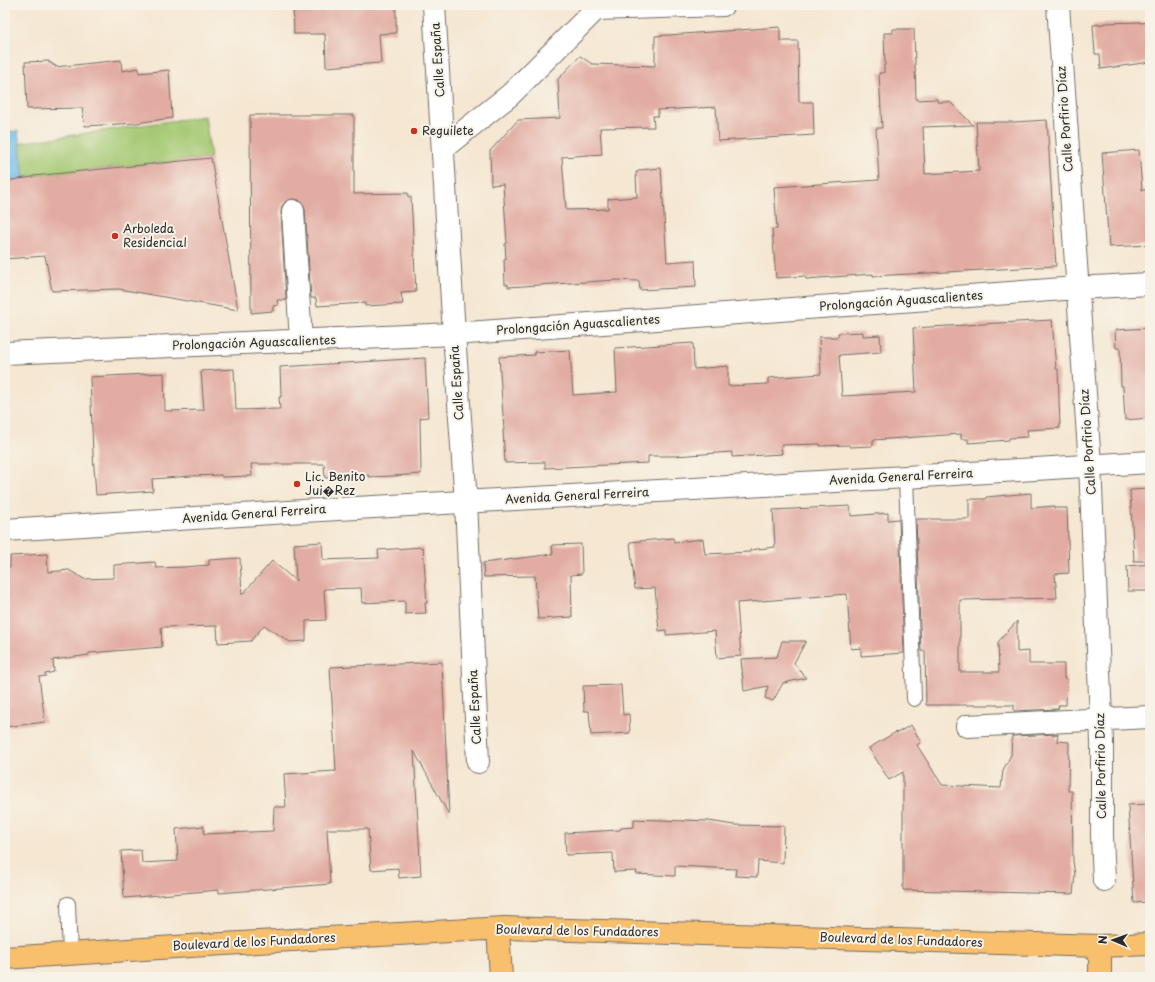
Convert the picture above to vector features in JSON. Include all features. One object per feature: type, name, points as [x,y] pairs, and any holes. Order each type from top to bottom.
[{"type":"main road","name":"Boulevard de los Fundadores","points":[[5,958],[498,929],[1100,946],[1150,944]]},
{"type":"main road","points":[[498,929],[500,977]]},
{"type":"main road","points":[[1100,946],[1100,977]]},
{"type":"street","name":"Calle España","points":[[434,5],[466,502],[478,762]]},
{"type":"street","points":[[443,148],[510,95],[597,7],[723,5]]},
{"type":"street","name":"Calle Porfirio Díaz","points":[[1058,5],[1090,465],[1101,719],[1104,880]]},
{"type":"street","points":[[294,211],[301,341]]},
{"type":"street","name":"Prolongación Aguascalientes","points":[[5,353],[454,334],[1077,288],[1150,284]]},
{"type":"street","name":"Avenida General Ferreira","points":[[5,530],[303,510],[466,502],[1150,462]]},
{"type":"street","points":[[967,726],[1150,717]]},
{"type":"lane","points":[[906,477],[914,699]]},
{"type":"lane","points":[[68,904],[70,953]]},
{"type":"green space","points":[[205,116],[211,158],[33,176],[5,181],[5,145]]},
{"type":"water","points":[[18,131],[24,179],[5,181],[5,132]]},
{"type":"building","points":[[293,5],[396,5],[396,33],[379,34],[381,63],[326,67],[325,34],[294,34]]},
{"type":"building","points":[[1150,22],[1150,62],[1101,69],[1100,54],[1095,54],[1093,25],[1104,23]]},
{"type":"building","points":[[780,27],[780,41],[798,41],[799,102],[813,102],[814,135],[718,141],[716,107],[658,110],[658,116],[653,116],[654,127],[600,128],[602,154],[562,157],[566,210],[608,209],[608,199],[637,197],[636,172],[639,170],[661,168],[667,262],[695,260],[696,287],[640,290],[639,281],[616,280],[508,287],[508,284],[505,284],[504,259],[506,259],[505,244],[507,243],[503,184],[491,185],[490,151],[518,120],[560,118],[558,79],[580,56],[592,64],[655,66],[655,36]]},
{"type":"building","points":[[893,29],[914,29],[916,100],[937,99],[937,102],[950,102],[973,125],[923,127],[925,174],[979,171],[976,122],[1047,120],[1056,266],[873,276],[873,274],[806,279],[805,276],[776,278],[772,229],[777,229],[774,187],[879,180],[876,128],[882,128],[879,73],[884,73],[885,65],[884,33],[893,33]]},
{"type":"building","points":[[121,60],[122,71],[139,68],[139,73],[169,70],[172,118],[136,123],[85,126],[82,108],[27,109],[25,62],[49,61],[52,65],[55,65],[55,67]]},
{"type":"building","points":[[250,115],[354,115],[354,194],[408,193],[408,197],[411,197],[416,292],[401,293],[403,304],[365,306],[365,303],[317,306],[316,298],[311,298],[305,210],[303,204],[299,200],[293,199],[286,201],[282,206],[281,212],[286,300],[277,300],[278,305],[273,306],[273,311],[251,313]]},
{"type":"building","points":[[1139,150],[1142,190],[1150,190],[1150,245],[1109,247],[1102,153]]},
{"type":"building","name":"Arboleda Residencial","points":[[211,158],[238,310],[119,289],[52,291],[45,256],[5,259],[5,181],[33,176]]},
{"type":"building","points":[[1052,320],[1056,369],[1058,369],[1060,428],[1027,430],[1028,437],[968,443],[968,439],[961,439],[961,434],[873,440],[873,446],[820,446],[820,444],[781,445],[782,454],[732,457],[732,452],[675,456],[648,456],[648,463],[545,468],[545,462],[505,463],[499,357],[535,355],[534,352],[570,350],[573,395],[617,392],[615,348],[693,343],[694,369],[728,366],[728,386],[768,384],[768,378],[821,374],[819,337],[838,337],[838,333],[863,332],[863,336],[880,335],[881,352],[839,355],[842,396],[916,392],[913,328]]},
{"type":"building","points":[[1150,328],[1150,418],[1125,420],[1123,386],[1121,386],[1120,348],[1116,348],[1115,330]]},
{"type":"building","points":[[425,358],[428,417],[420,418],[421,474],[325,478],[324,464],[251,464],[252,476],[222,477],[221,475],[152,479],[153,491],[96,495],[90,377],[164,373],[165,411],[204,410],[201,371],[234,369],[236,410],[280,409],[280,367]]},
{"type":"building","points":[[1150,489],[1150,561],[1134,561],[1130,490]]},
{"type":"building","points":[[1031,493],[1031,508],[1054,506],[1054,508],[1067,508],[1069,573],[1055,574],[1057,598],[960,600],[960,672],[999,672],[998,642],[1017,621],[1017,652],[1029,651],[1029,664],[1064,664],[1064,678],[1067,679],[1066,705],[1059,705],[1058,709],[1014,711],[1014,705],[926,705],[925,651],[921,651],[916,519],[969,519],[969,499],[986,499],[986,497]]},
{"type":"building","points":[[850,506],[851,516],[888,513],[888,520],[899,519],[904,653],[861,656],[861,648],[851,649],[847,594],[737,603],[741,656],[717,658],[715,631],[666,635],[666,630],[659,631],[655,588],[635,589],[630,542],[673,538],[674,542],[703,539],[705,554],[750,552],[750,550],[775,547],[773,510]]},
{"type":"building","points":[[322,542],[323,560],[379,558],[378,550],[423,547],[427,603],[425,603],[426,613],[405,614],[405,601],[362,603],[361,588],[324,589],[326,620],[306,621],[306,641],[290,642],[264,625],[251,641],[218,643],[217,626],[161,627],[162,647],[89,653],[89,655],[53,660],[54,672],[45,674],[46,676],[39,677],[45,722],[5,727],[5,567],[10,567],[10,556],[47,554],[48,572],[69,570],[84,579],[114,578],[114,565],[155,562],[156,568],[184,567],[209,565],[209,560],[240,558],[242,595],[272,561],[296,581],[294,544]]},
{"type":"building","points":[[581,544],[582,574],[571,575],[572,617],[538,619],[535,576],[484,577],[483,563],[553,554],[552,545]]},
{"type":"building","points":[[1150,564],[1150,591],[1128,591],[1127,566]]},
{"type":"building","points":[[782,641],[806,641],[794,663],[806,678],[783,683],[773,701],[765,698],[768,686],[744,691],[741,659],[777,657]]},
{"type":"building","points":[[442,662],[449,815],[414,751],[421,876],[399,878],[398,868],[371,870],[368,829],[327,829],[330,884],[219,893],[219,890],[124,898],[121,851],[141,850],[142,863],[178,861],[176,829],[204,826],[204,834],[273,831],[274,807],[286,807],[284,774],[336,771],[330,667]]},
{"type":"building","points":[[621,685],[623,715],[629,714],[630,733],[591,735],[589,711],[584,711],[583,686]]},
{"type":"building","points":[[911,725],[921,742],[917,745],[942,785],[1001,788],[1003,770],[1011,755],[1012,736],[1058,734],[1057,741],[1069,742],[1068,791],[1072,791],[1073,861],[1075,875],[1073,894],[903,890],[903,772],[889,780],[869,748]]},
{"type":"building","points":[[1150,804],[1150,902],[1134,903],[1128,805]]},
{"type":"building","points":[[634,819],[709,821],[734,825],[784,826],[783,863],[758,861],[757,877],[735,876],[736,869],[675,866],[675,876],[636,874],[637,871],[614,872],[613,853],[566,855],[565,833],[620,830],[621,828],[634,827]]},
{"type":"place","name":"Reguilete","points":[[414,131]]},
{"type":"place","name":"Arboleda Residencial","points":[[115,236]]},
{"type":"place","name":"Lic. Benito Jui�Rez","points":[[297,484]]}]
